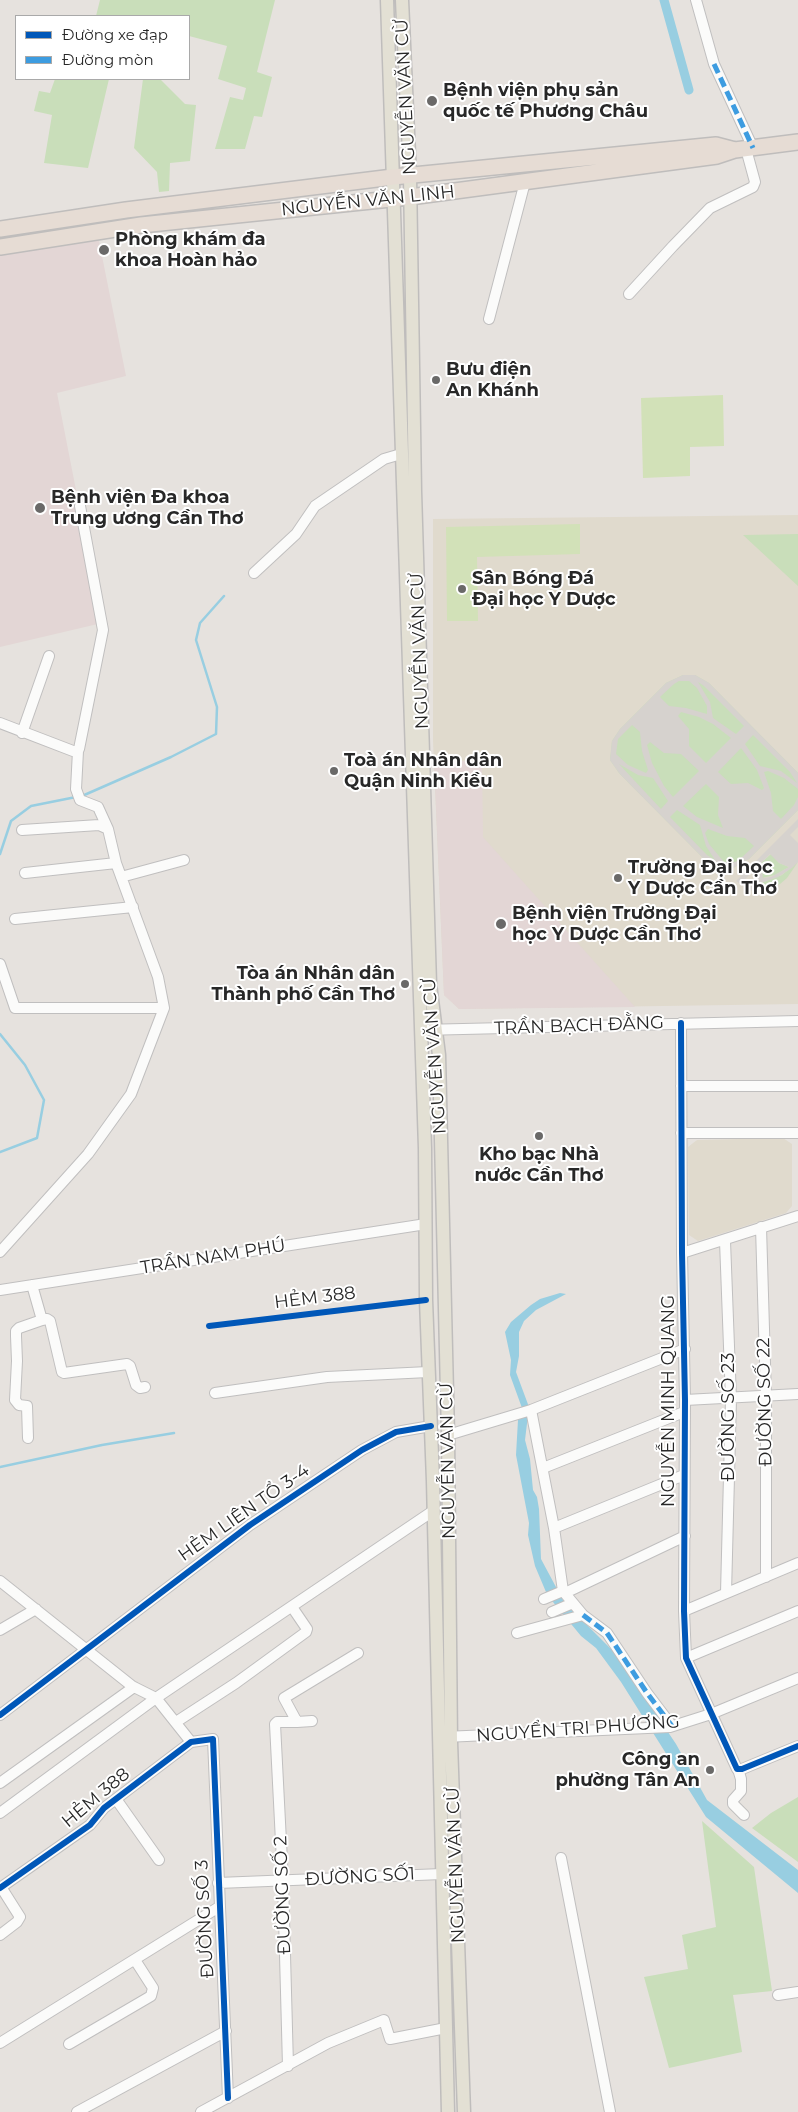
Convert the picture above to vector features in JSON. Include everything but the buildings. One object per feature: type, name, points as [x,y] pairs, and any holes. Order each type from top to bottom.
[{"type":"highway","name":"NGUYỄN VĂN LINH","points":[[0,247],[149,224],[393,199],[525,182],[717,156],[745,149],[798,142]]},
{"type":"highway","name":"NGUYỄN VĂN LINH","points":[[0,229],[126,210],[393,177],[716,145],[745,149]]},
{"type":"main road","name":"NGUYỄN VĂN CỪ","points":[[387,0],[421,1030],[426,1300],[433,1510],[464,2112]]},
{"type":"main road","name":"NGUYỄN VĂN CỪ","points":[[402,0],[410,176],[415,516],[430,984],[438,1055],[448,1435],[445,1737]]},
{"type":"main road","points":[[445,1737],[442,1874],[448,2112]]},
{"type":"street","points":[[629,294],[710,208],[753,187],[755,182],[714,64],[696,0]]},
{"type":"street","points":[[489,319],[525,182]]},
{"type":"street","points":[[254,573],[296,534],[315,506],[384,459],[401,454]]},
{"type":"street","points":[[0,1252],[88,1154],[131,1094],[164,1008],[158,977],[116,863],[108,830],[98,807],[80,800],[76,789],[78,751],[103,630],[80,506]]},
{"type":"street","points":[[22,733],[50,656]]},
{"type":"street","points":[[0,723],[22,733],[73,751],[78,751]]},
{"type":"street","points":[[22,830],[99,825],[108,830]]},
{"type":"street","points":[[121,877],[184,860]]},
{"type":"street","points":[[25,873],[116,863]]},
{"type":"street","points":[[14,919],[133,907]]},
{"type":"street","points":[[0,964],[16,1008],[164,1008]]},
{"type":"street","name":"TRẦN BẠCH ĐẰNG","points":[[421,1030],[798,1021]]},
{"type":"street","name":"NGUYỄN MINH QUANG","points":[[681,1023],[682,1253],[686,1400],[684,1412],[684,1611],[686,1658],[738,1769]]},
{"type":"street","points":[[681,1086],[798,1086]]},
{"type":"street","points":[[681,1133],[798,1133]]},
{"type":"street","points":[[682,1253],[798,1216]]},
{"type":"street","name":"TRẦN NAM PHÚ","points":[[0,1290],[426,1224]]},
{"type":"street","name":"ĐƯỜNG SỐ 22","points":[[761,1227],[766,1397],[766,1577]]},
{"type":"street","name":"ĐƯỜNG SỐ 23","points":[[724,1240],[731,1399],[726,1594]]},
{"type":"street","points":[[32,1285],[41,1311],[42,1320]]},
{"type":"street","points":[[28,1438],[27,1406],[19,1405],[16,1400],[16,1331],[47,1319],[50,1321],[62,1372],[127,1364],[130,1366],[136,1385],[140,1388],[146,1387]]},
{"type":"street","points":[[448,1435],[531,1410],[685,1349]]},
{"type":"street","points":[[214,1393],[327,1377],[428,1372]]},
{"type":"street","points":[[686,1400],[798,1394]]},
{"type":"street","points":[[531,1410],[554,1528],[563,1592],[581,1616],[606,1633],[671,1726]]},
{"type":"street","points":[[543,1468],[684,1412]]},
{"type":"street","name":"HẺM LIÊN TỔ 3-4","points":[[0,1715],[250,1525],[362,1450],[396,1432],[431,1426]]},
{"type":"street","points":[[554,1528],[684,1475]]},
{"type":"street","points":[[0,1813],[156,1698],[433,1510]]},
{"type":"street","points":[[546,1598],[685,1536]]},
{"type":"street","points":[[684,1611],[798,1563]]},
{"type":"street","points":[[0,1581],[134,1687],[156,1698],[191,1742]]},
{"type":"street","points":[[555,1610],[571,1603]]},
{"type":"street","points":[[176,1722],[236,1683],[306,1632],[307,1630],[292,1607]]},
{"type":"street","points":[[0,1630],[36,1609]]},
{"type":"street","points":[[686,1658],[798,1611]]},
{"type":"street","points":[[517,1633],[581,1616]]},
{"type":"street","points":[[312,1721],[297,1722],[280,1700],[358,1653]]},
{"type":"street","name":"NGUYỂN TRI PHƯƠNG","points":[[445,1737],[671,1726],[711,1714],[798,1678]]},
{"type":"street","points":[[0,1783],[134,1687]]},
{"type":"street","name":"ĐƯỜNG SỐ 2","points":[[288,2066],[283,1881],[275,1724],[277,1722],[297,1722]]},
{"type":"street","name":"HẺM 388","points":[[1,1887],[90,1825],[101,1811],[116,1798],[191,1742],[213,1739]]},
{"type":"street","name":"ĐƯỜNG SỐ 3","points":[[213,1739],[228,2098]]},
{"type":"street","points":[[744,1815],[733,1804],[733,1800],[741,1791],[741,1779],[738,1769],[742,1770],[798,1746]]},
{"type":"street","points":[[116,1798],[160,1860]]},
{"type":"street","points":[[561,1858],[610,2112]]},
{"type":"street","name":"ĐƯỜNG SỐ1","points":[[218,1883],[442,1874]]},
{"type":"street","points":[[0,1935],[17,1922],[20,1917],[1,1887]]},
{"type":"street","points":[[0,2043],[219,1907]]},
{"type":"street","points":[[69,2044],[151,1996],[153,1988],[135,1960]]},
{"type":"street","points":[[778,1995],[798,1992]]},
{"type":"street","points":[[201,2112],[328,2043],[384,2020],[390,2039],[446,2028]]},
{"type":"street","points":[[77,2112],[226,2031]]},
{"type":"shaded area","name":"Bệnh viện Đa khoa Trung ương Cần Thơ","points":[[98,236],[126,376],[57,393],[102,623],[0,647],[0,255]]},
{"type":"shaded area","name":"Trường Đại học Y Dược Cần Thơ","points":[[798,515],[798,1004],[459,1009],[444,995],[433,741],[433,519]]},
{"type":"shaded area","points":[[683,675],[695,675],[709,683],[798,773],[798,789],[784,778],[768,771],[764,772],[771,793],[773,811],[781,819],[794,805],[798,797],[798,810],[749,859],[733,868],[717,867],[704,859],[619,773],[610,760],[612,741],[620,729],[666,683]],"holes":[[[679,681],[689,681],[697,688],[707,706],[707,714],[686,708],[669,706],[660,697]],[[698,682],[744,726],[736,734],[713,718],[710,702]],[[681,712],[699,717],[713,724],[731,738],[706,763],[689,746],[689,729],[678,716]],[[632,725],[640,732],[642,751],[648,770],[646,773],[628,765],[616,754],[618,739]],[[753,735],[790,772],[797,783],[781,771],[760,766],[745,744]],[[650,742],[664,753],[681,754],[699,771],[673,797],[664,786],[652,763],[647,745]],[[741,748],[757,770],[764,788],[762,790],[748,783],[731,784],[718,772]],[[619,764],[638,775],[653,778],[668,801],[661,809]],[[706,784],[719,797],[718,815],[723,828],[697,817],[683,806]],[[677,810],[700,825],[706,846],[715,860],[707,855],[670,817]],[[708,829],[727,836],[745,838],[754,846],[735,862],[724,862],[709,844],[705,833]]]},
{"type":"shaded area","name":"Bệnh viện Trường Đại học Y Dược Cần Thơ","points":[[434,761],[482,761],[483,837],[635,1007],[459,1009],[444,995]]},
{"type":"shaded area","points":[[798,819],[798,827],[790,835],[798,843],[798,862],[792,868],[778,877],[758,884],[752,891],[747,889],[755,884],[757,868],[743,881],[743,886],[736,881]],"holes":[[[770,854],[779,863],[789,867],[771,877],[763,878],[761,863]]]},
{"type":"shaded area","points":[[783,1138],[792,1144],[792,1206],[786,1213],[698,1241],[689,1235],[688,1147],[697,1140]]},
{"type":"green space","points":[[100,0],[275,0],[257,72],[272,77],[262,117],[254,116],[245,149],[215,149],[230,97],[243,100],[246,88],[218,79],[227,46],[190,36],[190,15],[96,15]]},
{"type":"green space","points":[[55,80],[109,80],[88,168],[44,163],[52,115],[34,111],[39,91],[50,93]]},
{"type":"green space","points":[[143,80],[161,80],[185,104],[196,105],[190,161],[170,163],[169,191],[159,192],[157,172],[134,148]]},
{"type":"green space","points":[[723,395],[724,446],[690,447],[690,476],[643,478],[641,398]]},
{"type":"green space","name":"Sân Bóng Đá Đại học Y Dược","points":[[580,524],[580,554],[477,557],[478,621],[447,621],[446,527]]},
{"type":"green space","points":[[798,534],[798,586],[743,535]]},
{"type":"green space","points":[[683,675],[695,675],[709,683],[798,773],[798,810],[749,859],[733,868],[717,867],[704,859],[619,773],[610,760],[612,741],[620,729],[666,683]]},
{"type":"green space","points":[[771,854],[779,863],[789,867],[775,875],[762,878],[761,863]]},
{"type":"green space","points":[[798,862],[787,878],[780,884],[769,889],[752,891],[757,884],[782,875]]},
{"type":"green space","points":[[798,1797],[798,1862],[752,1828],[771,1813]]},
{"type":"green space","points":[[702,1821],[754,1867],[772,1991],[733,1995],[742,2052],[669,2068],[644,1977],[688,1969],[682,1935],[716,1927]]},
{"type":"water","points":[[560,1293],[566,1294],[536,1310],[524,1321],[519,1332],[519,1356],[516,1372],[529,1407],[525,1440],[530,1459],[533,1490],[537,1497],[539,1509],[541,1559],[564,1602],[615,1653],[676,1744],[707,1800],[798,1870],[798,1893],[706,1817],[621,1682],[596,1648],[581,1636],[553,1602],[546,1592],[535,1566],[528,1535],[529,1523],[516,1455],[518,1420],[522,1408],[510,1375],[511,1360],[505,1332],[511,1322],[531,1305],[540,1299]]},
{"type":"waterway","points":[[664,0],[689,90]]},
{"type":"waterway","points":[[82,796],[171,757],[216,734],[217,707],[196,640],[200,623],[224,596]]},
{"type":"waterway","points":[[0,854],[11,821],[31,806],[76,797]]},
{"type":"waterway","points":[[0,1034],[25,1065],[44,1100],[37,1138],[0,1152]]},
{"type":"waterway","points":[[0,1467],[102,1445],[174,1433]]},
{"type":"marked path","points":[[714,64],[753,148]]},
{"type":"marked path","points":[[583,1615],[607,1633],[647,1693],[672,1726]]},
{"type":"cycle path","points":[[681,1023],[685,1400],[684,1611],[686,1658],[737,1769],[742,1769],[798,1746]]},
{"type":"cycle path","points":[[209,1326],[426,1300]]},
{"type":"cycle path","points":[[0,1715],[250,1525],[362,1450],[396,1432],[431,1426]]},
{"type":"cycle path","points":[[0,1888],[90,1825],[104,1808],[191,1742],[213,1739],[228,2098]]},
{"type":"place","name":"Bệnh viện phụ sản quốc tế Phương Châu","points":[[432,101]]},
{"type":"place","name":"Phòng khám đa khoa Hoàn hảo","points":[[104,250]]},
{"type":"place","name":"Bưu điện An Khánh","points":[[436,380]]},
{"type":"place","name":"Bệnh viện Đa khoa Trung ương Cần Thơ","points":[[40,508]]},
{"type":"place","name":"Sân Bóng Đá Đại học Y Dược","points":[[462,589]]},
{"type":"place","name":"Toà án Nhân dân Quận Ninh Kiều","points":[[334,771]]},
{"type":"place","name":"Trường Đại học Y Dược Cần Thơ","points":[[618,878]]},
{"type":"place","name":"Bệnh viện Trường Đại học Y Dược Cần Thơ","points":[[501,924]]},
{"type":"place","name":"Tòa án Nhân dân Thành phố Cần Thơ","points":[[405,984]]},
{"type":"place","name":"Kho bạc Nhà nước Cần Thơ","points":[[539,1136]]},
{"type":"place","name":"Công an phường Tân An","points":[[710,1770]]}]
